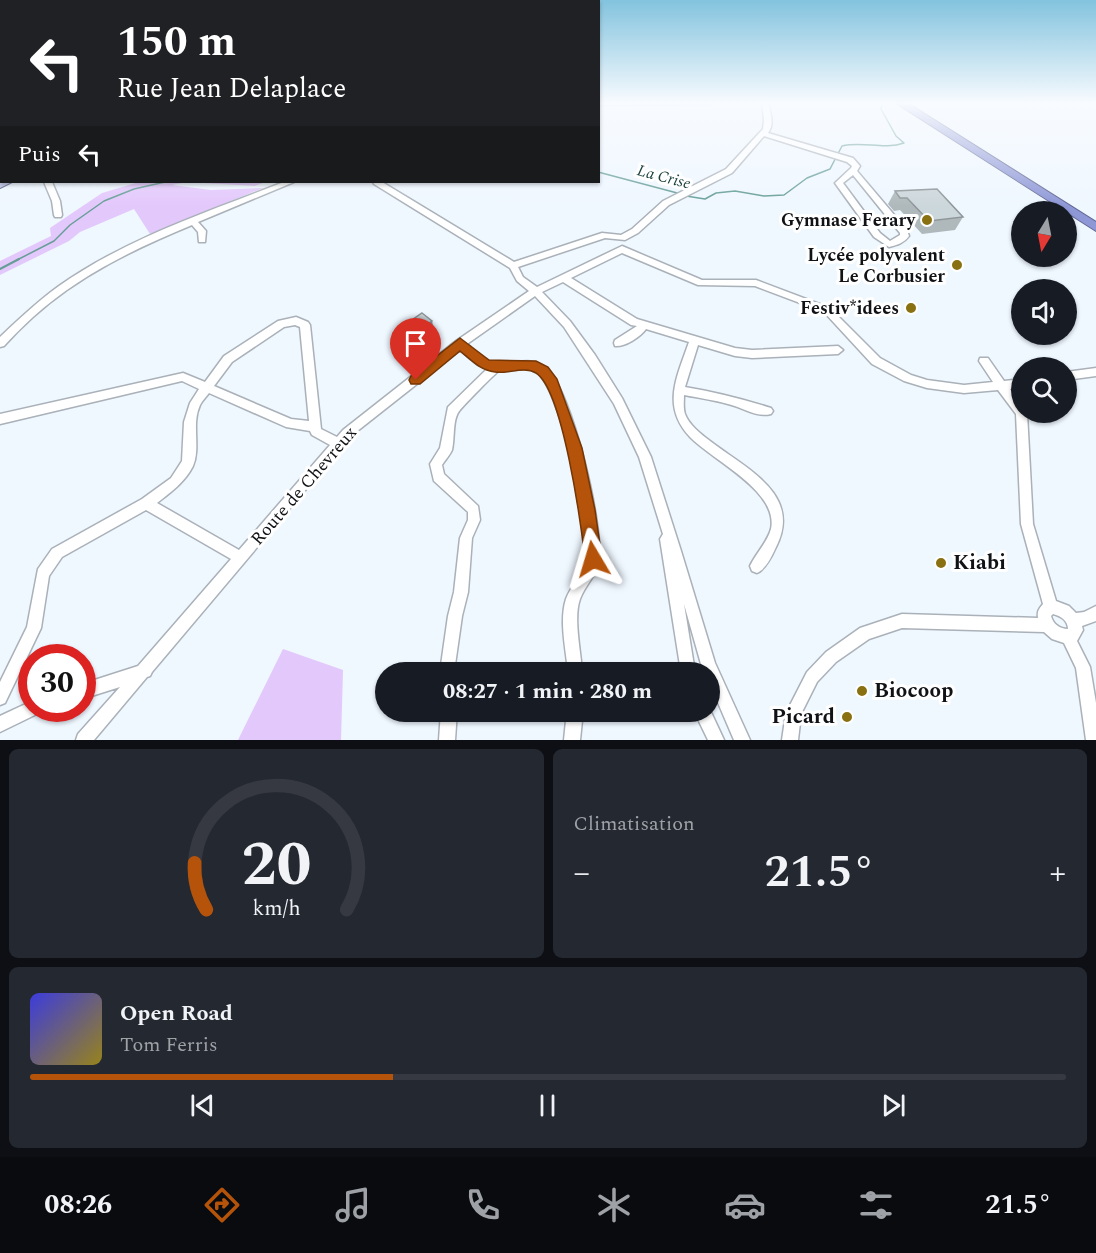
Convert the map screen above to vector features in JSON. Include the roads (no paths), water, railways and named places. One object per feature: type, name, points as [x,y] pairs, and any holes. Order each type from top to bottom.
[{"type":"highway","points":[[953,137],[1096,227]]},
{"type":"highway","points":[[966,137],[977,143]]},
{"type":"highway","points":[[967,137],[1096,219]]},
{"type":"street","name":"Route de Chevreux","points":[[84,740],[338,443],[360,422],[460,344],[536,291],[564,278],[622,244],[655,211],[677,197],[729,171],[762,137]]},
{"type":"street","points":[[772,137],[854,163],[856,166],[853,171],[839,183],[877,235],[889,244],[902,239],[905,236],[904,232],[853,171]]},
{"type":"street","points":[[48,183],[56,201],[58,215]]},
{"type":"street","points":[[0,343],[26,317],[66,285],[113,256],[192,220],[287,183]]},
{"type":"street","points":[[379,183],[513,266],[520,279],[536,291],[567,324],[585,350],[618,401],[645,457],[708,664],[741,740]]},
{"type":"street","points":[[192,220],[202,231],[202,240]]},
{"type":"street","points":[[513,266],[605,235],[700,283],[756,283],[827,310],[876,361],[908,378],[927,384],[964,389],[1011,385]]},
{"type":"street","points":[[564,278],[622,315],[643,325],[735,352],[752,354],[838,350]]},
{"type":"street","points":[[0,698],[34,628],[43,574],[57,553],[146,503],[175,482],[188,463],[191,414],[206,387],[228,359],[281,324],[296,321],[305,325],[309,344],[316,432],[338,443]]},
{"type":"street","points":[[620,343],[639,331],[643,325]]},
{"type":"street","points":[[695,340],[680,390],[681,418],[691,432],[761,487],[775,506],[778,522],[771,544],[757,566]]},
{"type":"street","points":[[460,344],[485,364],[495,367],[531,365],[543,371],[552,383],[575,448],[587,510],[593,559],[572,603],[575,662]]},
{"type":"street","points":[[984,361],[1021,413],[1027,524],[1051,607]]},
{"type":"street","points":[[448,662],[461,592],[466,538],[474,520],[474,510],[438,477],[436,464],[446,450],[452,410],[495,367]]},
{"type":"street","points":[[1077,375],[1096,372]]},
{"type":"street","points":[[0,419],[183,377],[290,424],[316,426]]},
{"type":"street","points":[[680,390],[732,400],[748,407],[767,411]]},
{"type":"street","points":[[146,503],[241,558]]},
{"type":"street","points":[[663,518],[686,662]]},
{"type":"street","points":[[1051,607],[1060,609],[1073,620],[1075,634],[1068,637],[1057,634],[1047,625],[1044,613],[1051,607]]},
{"type":"street","points":[[1073,620],[1086,619],[1096,613]]},
{"type":"street","points":[[790,740],[794,713],[812,677],[831,657],[865,633],[902,621],[1047,625]]},
{"type":"street","points":[[1068,637],[1083,667],[1094,740]]},
{"type":"street","points":[[96,687],[145,670]]},
{"type":"street","points":[[0,724],[18,716]]},
{"type":"street","points":[[447,740],[448,722]]},
{"type":"street","points":[[572,740],[574,722]]},
{"type":"street","points":[[707,722],[716,740]]},
{"type":"waterway","name":"La Crise","points":[[686,196],[705,199],[716,193],[735,191],[764,196],[784,195],[807,178],[830,169],[842,146],[858,144],[889,146],[904,143],[897,137]]},
{"type":"waterway","name":"La Crise","points":[[600,173],[681,194]]},
{"type":"waterway","name":"La Crise","points":[[17,260],[54,241],[70,225],[104,201],[134,189],[161,183]]},
{"type":"waterway","name":"La Crise","points":[[0,269],[19,259]]},
{"type":"place","name":"Gymnase Ferary","points":[[927,220]]},
{"type":"place","name":"Lycée polyvalent Le Corbusier","points":[[957,265]]},
{"type":"place","name":"Festiv*idees","points":[[911,308]]},
{"type":"place","name":"Kiabi","points":[[941,563]]},
{"type":"place","name":"Biocoop","points":[[862,691]]},
{"type":"place","name":"Picard","points":[[847,717]]}]
